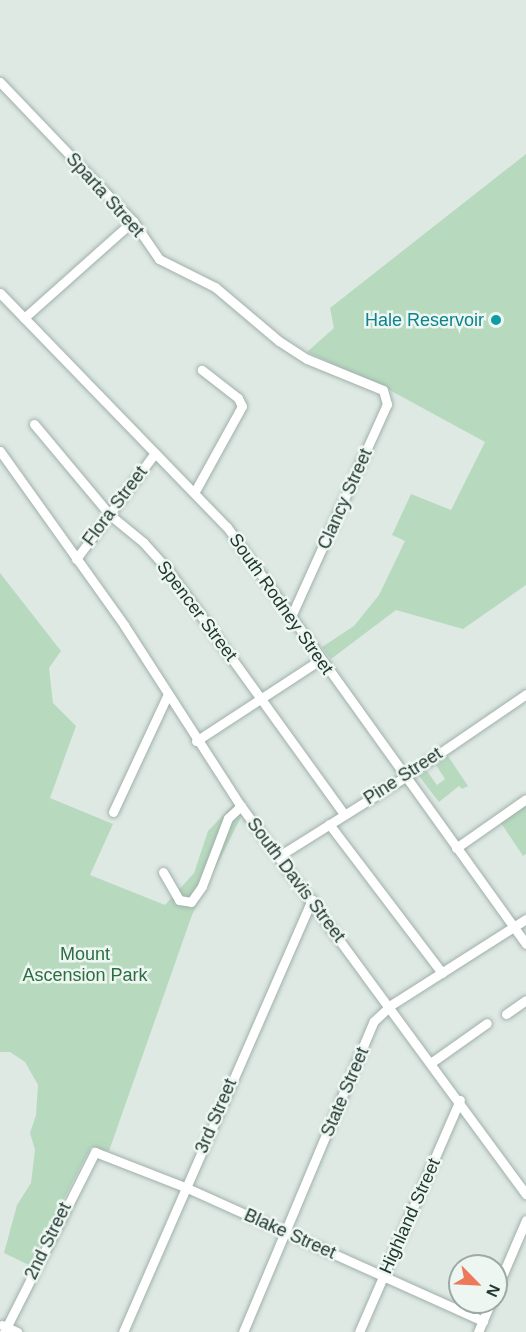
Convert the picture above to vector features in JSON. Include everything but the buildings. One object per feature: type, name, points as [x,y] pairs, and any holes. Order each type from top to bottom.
[{"type":"street","name":"Sparta Street","points":[[0,82],[133,221],[159,259],[215,287],[279,341],[307,358],[373,386]]},
{"type":"street","points":[[24,318],[133,221]]},
{"type":"street","name":"South Rodney Street","points":[[0,293],[227,527],[320,660],[526,944]]},
{"type":"street","points":[[194,493],[242,406],[238,398],[202,370]]},
{"type":"street","name":"Clancy Street","points":[[291,617],[387,404],[383,390],[373,386]]},
{"type":"street","name":"Spencer Street","points":[[34,424],[110,515],[143,542],[168,570],[344,813]]},
{"type":"street","name":"South Davis Street","points":[[0,451],[168,694],[196,741],[242,806],[391,1005],[526,1194]]},
{"type":"street","name":"Flora Street","points":[[76,560],[154,453]]},
{"type":"street","points":[[196,741],[320,660]]},
{"type":"street","points":[[113,813],[168,694]]},
{"type":"street","name":"Pine Street","points":[[279,856],[344,813],[405,777],[526,694]]},
{"type":"street","points":[[456,848],[526,799]]},
{"type":"street","points":[[163,872],[179,900],[191,902],[202,886],[228,818],[242,806]]},
{"type":"street","points":[[329,824],[442,973]]},
{"type":"street","name":"3rd Street","points":[[123,1332],[312,900]]},
{"type":"street","name":"State Street","points":[[243,1332],[374,1022],[391,1005],[526,919]]},
{"type":"street","points":[[506,1014],[526,1000]]},
{"type":"street","points":[[432,1062],[487,1023]]},
{"type":"street","name":"Highland Street","points":[[359,1332],[460,1100]]},
{"type":"street","name":"Blake Street","points":[[95,1152],[185,1187],[483,1321]]},
{"type":"street","name":"2nd Street","points":[[3,1328],[95,1152]]},
{"type":"street","points":[[508,1262],[526,1220]]},
{"type":"street","points":[[478,1332],[486,1314]]},
{"type":"street","points":[[3,1328],[17,1332]]},
{"type":"green space","points":[[526,154],[526,585],[463,629],[396,610],[331,659],[322,647],[354,626],[379,595],[405,541],[392,535],[411,494],[451,510],[485,442],[384,387],[307,352],[334,328],[330,308]]},
{"type":"green space","name":"Mount Ascension Park","points":[[0,573],[61,651],[49,668],[53,703],[76,726],[50,798],[113,824],[90,875],[165,905],[194,873],[208,831],[233,805],[240,819],[192,915],[109,1151],[91,1147],[29,1265],[4,1253],[17,1205],[31,1183],[35,1150],[30,1133],[36,1115],[38,1085],[25,1062],[10,1052],[0,1052]]},
{"type":"green space","points":[[448,756],[468,786],[462,789],[459,786],[439,802],[419,776],[427,771],[437,785],[445,779],[436,765]]},
{"type":"green space","points":[[526,805],[526,854],[523,856],[501,823]]},
{"type":"place","name":"Hale Reservoir","points":[[496,320]]}]
